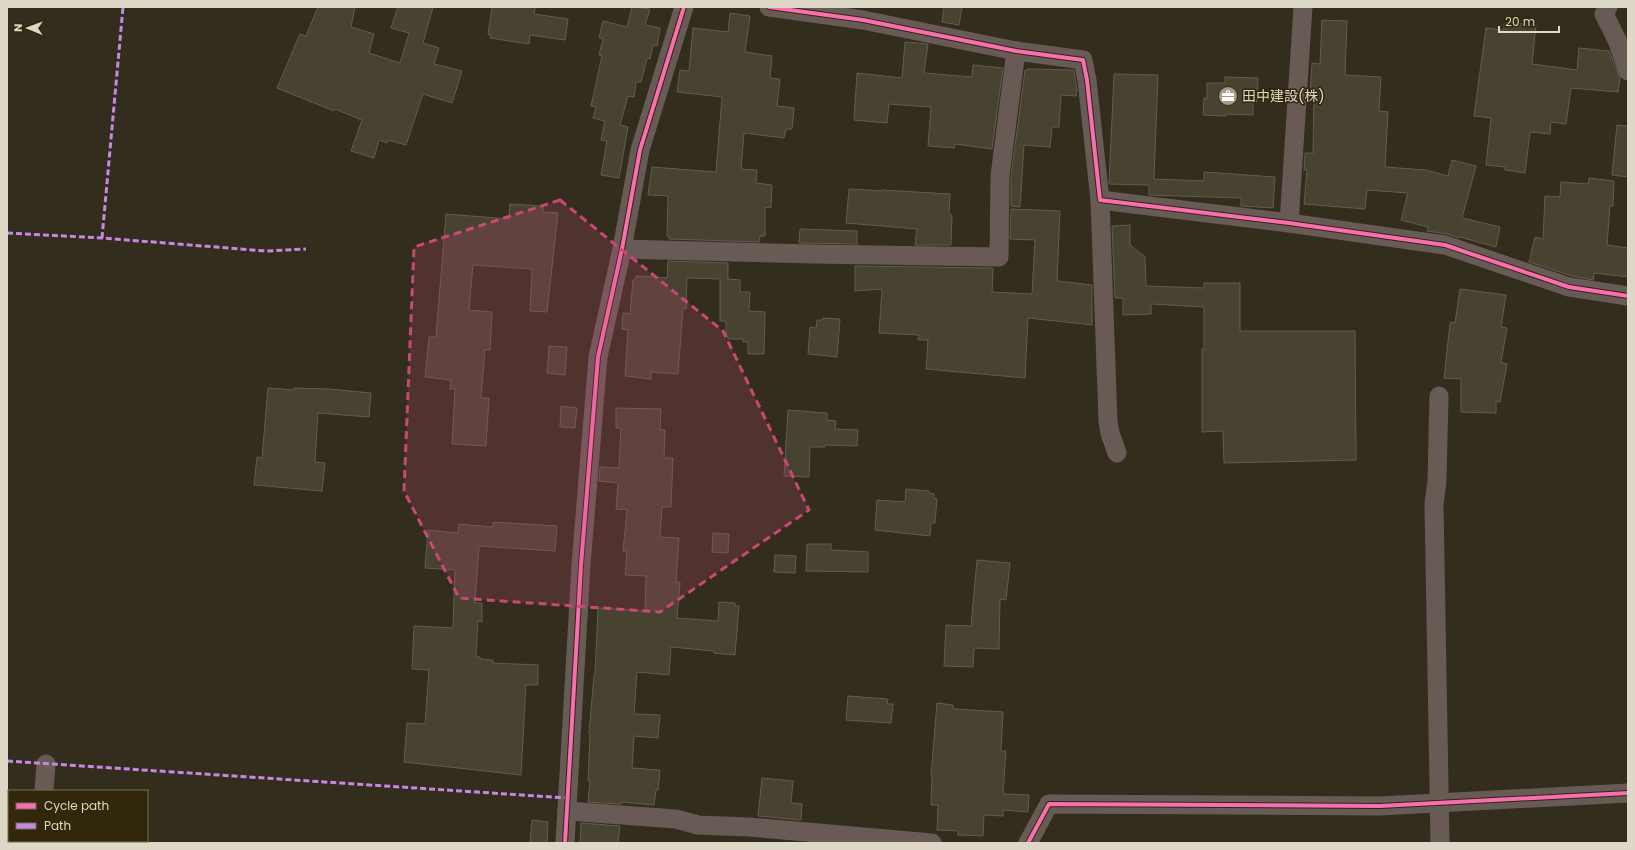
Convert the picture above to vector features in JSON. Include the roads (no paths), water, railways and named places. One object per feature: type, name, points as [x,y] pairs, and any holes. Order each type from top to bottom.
[{"type":"street","points":[[565,843],[581,566],[598,357],[622,249],[640,150],[684,7]]},
{"type":"street","points":[[769,7],[864,14],[1016,51],[1083,60],[1087,80],[1100,200],[1108,420],[1110,433],[1117,453]]},
{"type":"street","points":[[1289,223],[1303,7]]},
{"type":"street","points":[[1608,7],[1604,14],[1617,40],[1628,71]]},
{"type":"street","points":[[622,249],[999,257],[1000,176],[1016,51]]},
{"type":"street","points":[[1100,200],[1289,223],[1445,245],[1569,287],[1628,296]]},
{"type":"street","points":[[1439,396],[1437,481],[1434,504],[1440,843]]},
{"type":"street","points":[[44,790],[46,764]]},
{"type":"street","points":[[1028,843],[1049,804],[1380,806],[1628,793]]},
{"type":"street","points":[[567,811],[676,818],[698,825],[749,827],[932,843]]},
{"type":"place","name":"田中建設(株)","points":[[1228,96]]}]
